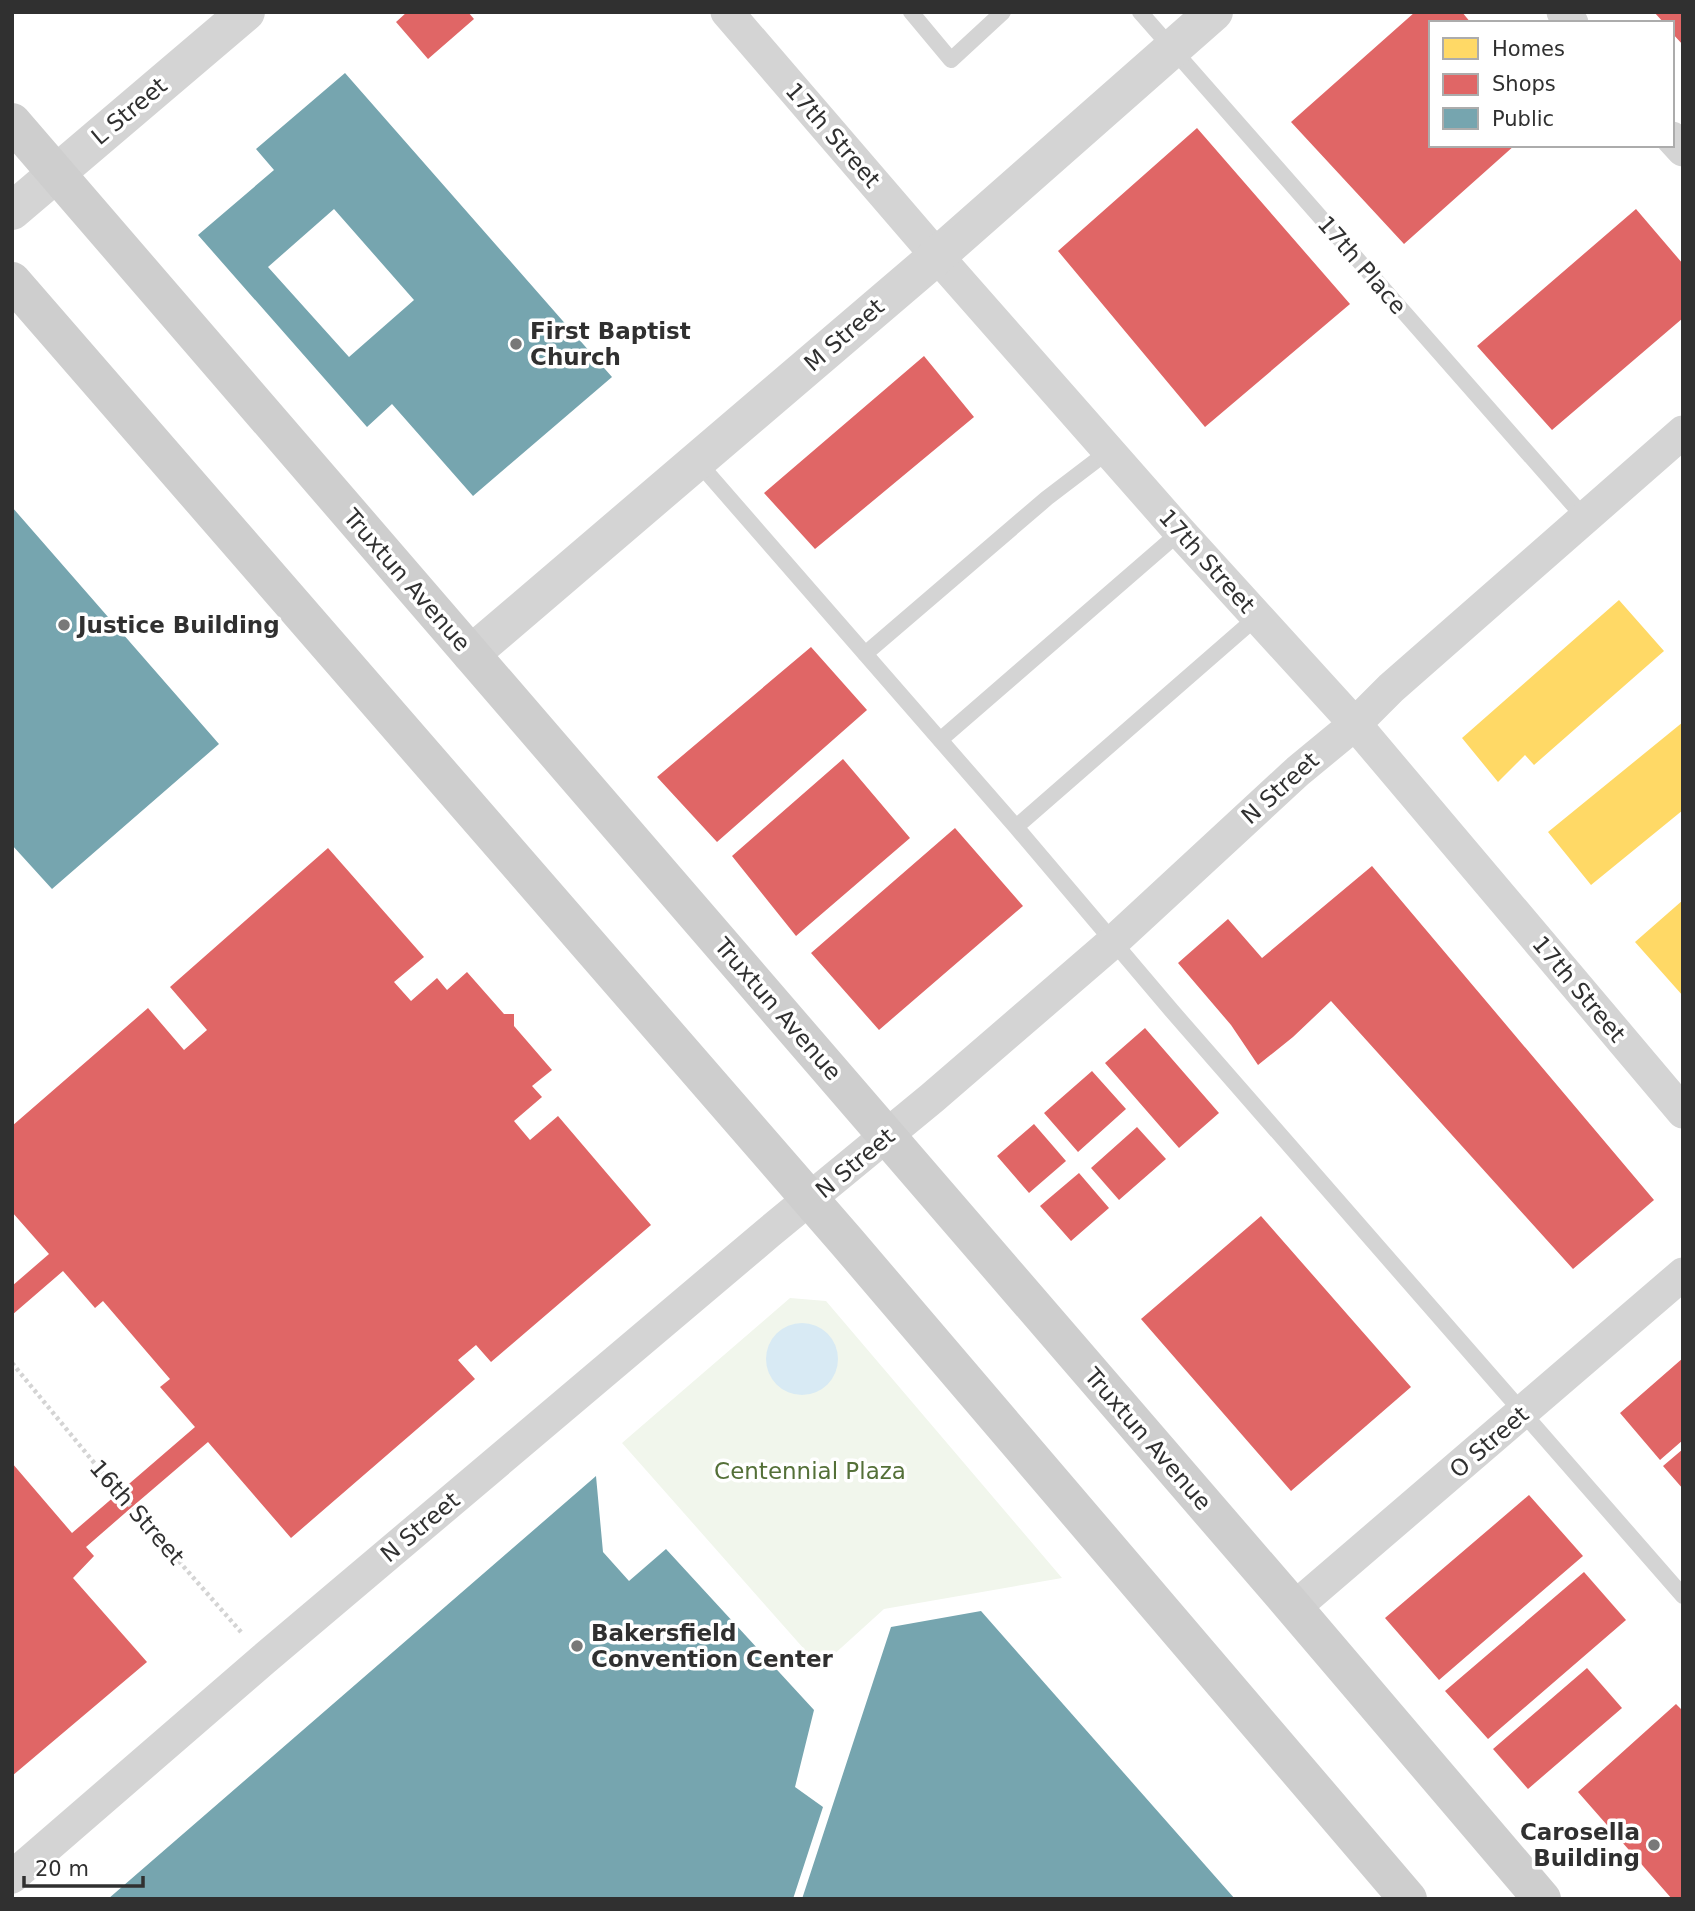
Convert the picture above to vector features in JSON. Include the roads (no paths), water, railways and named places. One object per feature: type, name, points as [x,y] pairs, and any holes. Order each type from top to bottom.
[{"type":"main road","name":"Truxtun Avenue","points":[[12,122],[1542,1899]]},
{"type":"main road","points":[[12,281],[810,1200],[1408,1899]]},
{"type":"street","name":"L Street","points":[[12,211],[246,12]]},
{"type":"street","name":"17th Street","points":[[727,12],[1180,533],[1355,724],[1683,1112]]},
{"type":"street","name":"M Street","points":[[471,654],[937,256],[1214,12]]},
{"type":"street","name":"N Street","points":[[12,1877],[264,1659],[768,1233],[887,1136],[1114,940],[1298,771],[1355,724],[1391,688],[1683,432]]},
{"type":"street","name":"O Street","points":[[1294,1608],[1683,1274]]},
{"type":"lane","points":[[911,12],[951,60],[1003,12]]},
{"type":"lane","name":"17th Place","points":[[1140,12],[1584,517]]},
{"type":"lane","points":[[865,654],[1047,498],[1110,450]]},
{"type":"lane","points":[[697,461],[1683,1596]]},
{"type":"lane","points":[[940,740],[1180,533]]},
{"type":"lane","points":[[1016,827],[1257,617]]},
{"type":"place","name":"First Baptist Church","points":[[516,344]]},
{"type":"place","name":"Justice Building","points":[[64,625]]},
{"type":"place","name":"Bakersfield Convention Center","points":[[577,1646]]},
{"type":"place","name":"Carosella Building","points":[[1654,1845]]},
{"type":"park label","name":"Centennial Plaza","points":[[810,1471]]}]
